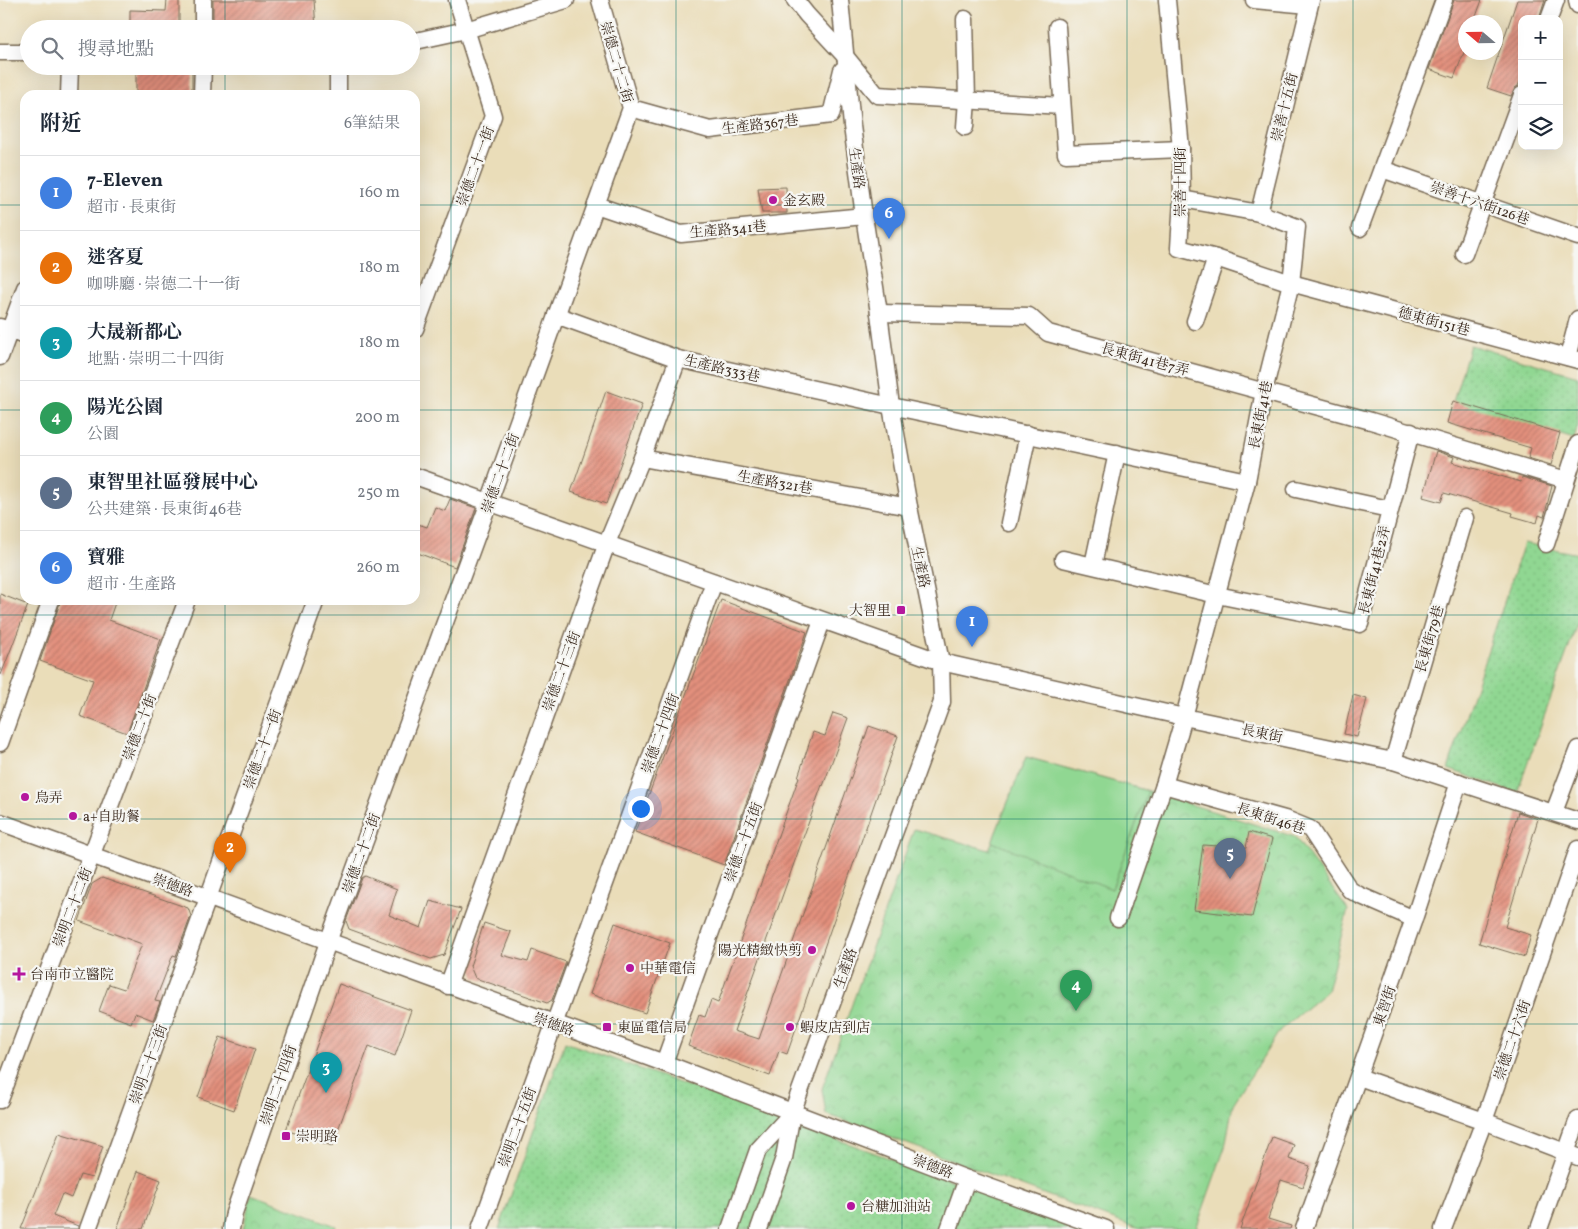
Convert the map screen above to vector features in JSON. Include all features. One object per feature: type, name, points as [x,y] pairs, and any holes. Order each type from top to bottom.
[{"type":"street","points":[[203,0],[203,20]]},
{"type":"street","name":"崇德二十一街","points":[[420,315],[493,116],[457,0]]},
{"type":"street","points":[[420,40],[466,30],[566,0]]},
{"type":"street","name":"崇德二十二街","points":[[328,942],[631,108],[600,0]]},
{"type":"street","points":[[795,0],[806,15],[845,56],[878,95],[1062,106]]},
{"type":"street","name":"生產路","points":[[760,1229],[784,1158],[792,1112],[942,702],[941,662],[909,507],[891,406],[880,313],[864,216],[851,117],[840,0]]},
{"type":"street","name":"崇善十四街","points":[[1167,0],[1181,149],[1182,199],[1179,248],[1216,258],[1290,283]]},
{"type":"street","points":[[1254,0],[1310,3]]},
{"type":"street","points":[[1360,228],[1444,0]]},
{"type":"street","points":[[1550,15],[1556,0]]},
{"type":"street","points":[[1577,0],[1578,5]]},
{"type":"street","name":"崇善十五街","points":[[1259,213],[1310,3]]},
{"type":"street","points":[[965,19],[968,100],[965,127]]},
{"type":"street","points":[[1057,27],[1066,154],[1181,149]]},
{"type":"street","points":[[0,52],[20,52]]},
{"type":"street","name":"生產路367巷","points":[[631,108],[710,130],[831,115],[845,56]]},
{"type":"street","points":[[70,75],[70,90]]},
{"type":"street","points":[[202,75],[202,90]]},
{"type":"street","points":[[338,75],[338,90]]},
{"type":"street","points":[[1464,254],[1518,105]]},
{"type":"street","name":"崇善十六街126巷","points":[[1382,168],[1578,237]]},
{"type":"street","name":"長東街41巷","points":[[1182,199],[1259,213],[1297,227],[1290,283],[1264,391],[1247,481],[1184,717]]},
{"type":"street","name":"生產路341巷","points":[[596,205],[681,234],[864,216]]},
{"type":"street","points":[[1195,321],[1216,258]]},
{"type":"street","name":"德東街151巷","points":[[1290,283],[1573,358]]},
{"type":"street","points":[[0,357],[12,331],[20,305]]},
{"type":"street","name":"長東街41巷7弄","points":[[880,313],[1029,316],[1048,333],[1411,432],[1566,480]]},
{"type":"street","name":"生產路333巷","points":[[556,315],[678,359],[1247,481]]},
{"type":"street","points":[[1573,358],[1578,319]]},
{"type":"street","name":"崇德二十三街","points":[[448,986],[607,543],[642,458],[678,359]]},
{"type":"street","name":"長東街41巷2弄","points":[[1217,595],[1360,624],[1411,432]]},
{"type":"street","points":[[1009,523],[1028,434]]},
{"type":"street","points":[[1546,544],[1578,444]]},
{"type":"street","points":[[1093,565],[1117,453]]},
{"type":"street","name":"生產路321巷","points":[[642,458],[909,507]]},
{"type":"street","name":"長東街","points":[[420,478],[941,662],[1184,717],[1393,760],[1578,821]]},
{"type":"street","points":[[1296,489],[1389,509]]},
{"type":"street","name":"長東街79巷","points":[[1393,760],[1465,518]]},
{"type":"street","points":[[1063,559],[1217,595]]},
{"type":"street","name":"崇德二十四街","points":[[555,1024],[714,582]]},
{"type":"street","points":[[0,743],[49,605]]},
{"type":"street","name":"崇德二十街","points":[[92,855],[185,605]]},
{"type":"street","name":"崇德二十一街","points":[[208,898],[314,605]]},
{"type":"street","name":"崇德二十五街","points":[[664,1063],[822,621]]},
{"type":"street","points":[[1118,918],[1164,785],[1184,717]]},
{"type":"street","points":[[1554,812],[1574,769],[1578,749]]},
{"type":"street","name":"東智街","points":[[1304,1229],[1414,919],[1459,782]]},
{"type":"street","name":"長東街46巷","points":[[1164,785],[1288,820],[1310,829],[1350,890],[1414,919]]},
{"type":"street","name":"崇德路","points":[[0,822],[664,1063],[967,1179],[1106,1229]]},
{"type":"street","name":"崇德二十六街","points":[[1443,1229],[1484,1121],[1578,849]]},
{"type":"street","name":"崇明二十二街","points":[[0,1100],[92,855]]},
{"type":"street","name":"崇明二十三街","points":[[88,1229],[208,898]]},
{"type":"street","name":"崇明二十四街","points":[[226,1229],[232,1221],[328,942]]},
{"type":"street","name":"崇明二十五街","points":[[480,1229],[555,1024]]},
{"type":"street","points":[[1359,1077],[1484,1121],[1572,1155]]},
{"type":"street","name":"生產路","points":[[730,1229],[758,1150],[792,1112]]},
{"type":"street","points":[[1539,1229],[1572,1155],[1578,1119]]},
{"type":"street","points":[[949,1229],[967,1179]]},
{"type":"green space","points":[[1470,345],[1578,376],[1578,426],[1574,439],[1453,402]]},
{"type":"green space","points":[[1524,543],[1578,554],[1578,621],[1517,793],[1448,769]]},
{"type":"green space","points":[[1026,757],[1148,791],[1295,837],[1348,910],[1327,991],[1280,1030],[1233,1104],[1225,1147],[1196,1229],[1139,1229],[826,1114],[822,1089],[914,829],[989,850]]},
{"type":"green space","points":[[1026,757],[1148,791],[1112,889],[992,842]]},
{"type":"green space","points":[[565,1042],[1087,1229],[499,1229]]},
{"type":"green space","points":[[251,1194],[336,1226],[335,1229],[243,1229]]},
{"type":"building","points":[[167,0],[179,0],[179,20],[130,20],[130,10],[166,11]]},
{"type":"building","points":[[213,0],[314,0],[315,20],[213,20]]},
{"type":"building","points":[[1454,0],[1482,0],[1477,15],[1458,15],[1458,60],[1461,60],[1454,78],[1429,69]]},
{"type":"building","points":[[1517,0],[1545,0],[1540,15],[1518,15],[1518,86],[1511,96],[1487,88],[1497,60],[1503,60],[1503,41]]},
{"type":"building","points":[[136,75],[192,75],[192,90],[136,90]]},
{"type":"building","name":"金玄殿","points":[[786,187],[787,213],[762,213],[758,188]]},
{"type":"building","points":[[606,391],[642,404],[606,504],[571,492]]},
{"type":"building","points":[[1453,401],[1560,433],[1551,465],[1528,458],[1531,448],[1447,423]]},
{"type":"building","points":[[1436,451],[1454,457],[1452,462],[1521,482],[1522,477],[1552,486],[1544,517],[1539,515],[1537,523],[1512,516],[1513,513],[1444,493],[1441,502],[1423,497]]},
{"type":"building","points":[[450,499],[476,508],[455,567],[420,554],[420,525],[427,527],[435,507],[445,511]]},
{"type":"building","points":[[0,594],[20,602],[20,605],[28,605],[0,675]]},
{"type":"building","points":[[721,600],[807,632],[724,865],[635,832]]},
{"type":"building","points":[[59,605],[114,605],[109,620],[161,639],[127,733],[80,716],[93,680],[40,661]]},
{"type":"building","points":[[1353,695],[1367,699],[1357,737],[1344,734]]},
{"type":"building","points":[[833,713],[848,718],[822,785],[734,1031],[759,1039],[869,726],[898,736],[787,1054],[779,1051],[770,1076],[688,1046],[699,1015],[705,1017],[711,1000],[718,1003],[799,777],[813,732],[825,736]]},
{"type":"building","points":[[1518,812],[1538,819],[1505,927],[1531,935],[1525,957],[1479,943]]},
{"type":"building","points":[[1249,832],[1272,839],[1252,917],[1194,910],[1203,845],[1246,848]]},
{"type":"building","points":[[365,876],[397,889],[389,915],[421,928],[430,901],[461,909],[444,955],[431,959],[349,929],[346,921],[362,878]]},
{"type":"building","points":[[102,878],[188,908],[191,916],[176,956],[173,955],[155,1001],[160,1002],[153,1020],[135,1013],[131,1023],[99,1011],[109,984],[124,989],[142,944],[79,921],[92,884]]},
{"type":"building","points":[[484,923],[511,932],[502,955],[528,962],[532,950],[566,962],[552,1000],[547,1003],[475,978],[470,966]]},
{"type":"building","name":"中華電信","points":[[615,923],[670,943],[645,1013],[590,994]]},
{"type":"building","points":[[339,984],[411,1010],[395,1056],[369,1046],[332,1146],[286,1130]]},
{"type":"building","points":[[220,1037],[255,1049],[234,1110],[198,1097]]},
{"type":"building","points":[[59,1133],[103,1146],[92,1178],[80,1175],[71,1198],[62,1194],[53,1216],[78,1226],[78,1229],[21,1229]]},
{"type":"building","points":[[1272,1137],[1294,1145],[1289,1159],[1310,1166],[1303,1187],[1281,1180],[1268,1219],[1291,1226],[1290,1229],[1240,1229]]},
{"type":"building","points":[[138,1171],[161,1180],[143,1229],[117,1229]]},
{"type":"place","name":"金玄殿","points":[[773,200]]},
{"type":"place","name":"寶雅","points":[[889,239]]},
{"type":"place","name":"大智里","points":[[901,610]]},
{"type":"place","name":"7-Eleven","points":[[972,647]]},
{"type":"place","name":"烏弄","points":[[25,797]]},
{"type":"place","name":"a+自助餐","points":[[73,816]]},
{"type":"place","name":"迷客夏","points":[[230,873]]},
{"type":"place","name":"東智里社區發展中心","points":[[1230,879]]},
{"type":"place","name":"陽光精緻快剪","points":[[812,950]]},
{"type":"place","name":"中華電信","points":[[630,968]]},
{"type":"place","name":"台南市立醫院","points":[[19,974]]},
{"type":"place","name":"陽光公園","points":[[1076,1011]]},
{"type":"place","name":"東區電信局","points":[[607,1027]]},
{"type":"place","name":"蝦皮店到店","points":[[790,1027]]},
{"type":"place","name":"大晟新都心","points":[[326,1093]]},
{"type":"place","name":"崇明路","points":[[286,1136]]},
{"type":"place","name":"台糖加油站","points":[[851,1206]]}]
